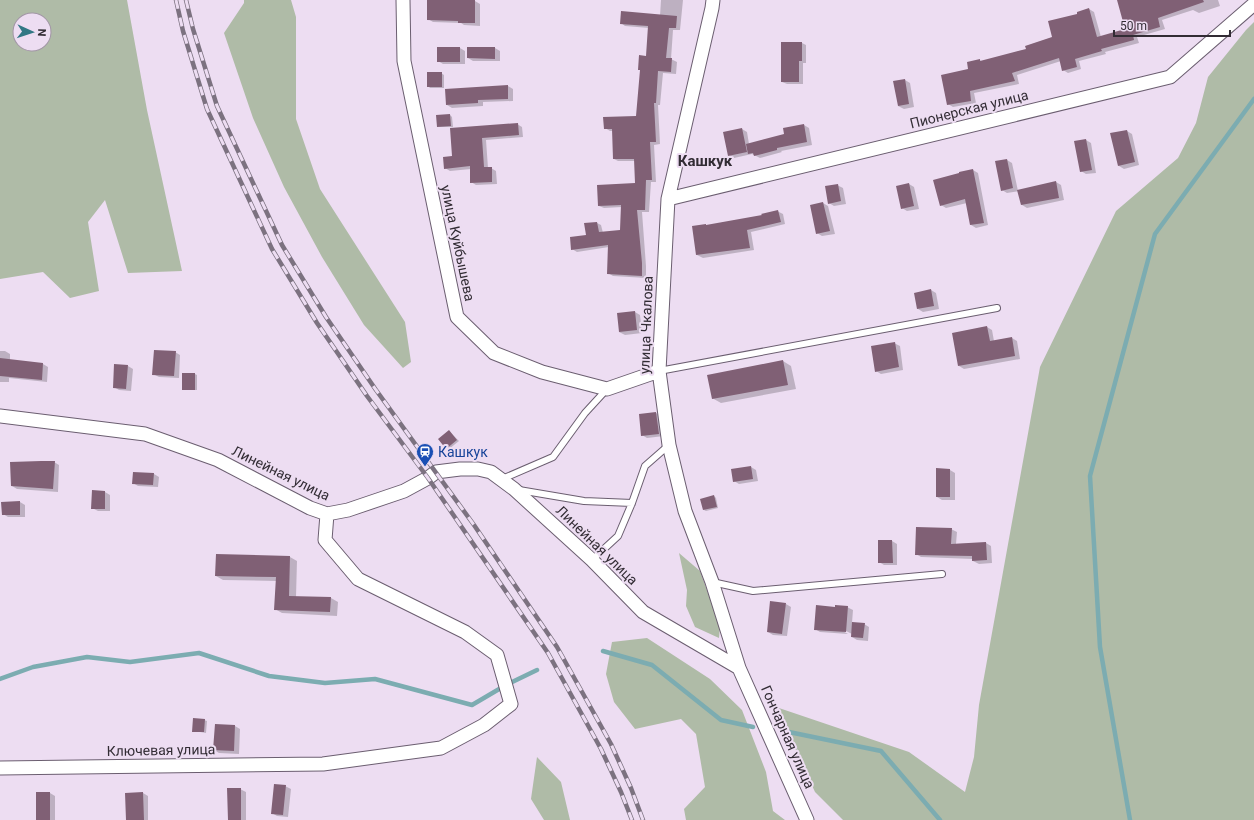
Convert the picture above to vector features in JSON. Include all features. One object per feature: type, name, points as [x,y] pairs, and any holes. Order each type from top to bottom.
[{"type":"street","name":"улица Куйбышева","points":[[403,0],[404,61],[457,317],[494,353],[542,372],[607,389]]},
{"type":"street","name":"улица Чкалова","points":[[713,0],[668,199],[659,370],[669,445],[685,511],[712,582],[739,668]]},
{"type":"street","name":"Пионерская улица","points":[[668,199],[1170,76],[1254,4]]},
{"type":"street","points":[[607,389],[659,370]]},
{"type":"street","name":"Линейная улица","points":[[0,416],[145,434],[218,460],[310,508],[326,514],[348,510],[404,491],[436,472],[460,469],[478,469],[491,472],[514,489],[592,560],[643,612],[739,668]]},
{"type":"street","name":"Ключевая улица","points":[[0,768],[323,764],[441,748],[484,725],[511,704],[497,655],[466,632],[358,579],[325,540],[326,514]]},
{"type":"street","name":"Гончарная улица","points":[[739,668],[807,820]]},
{"type":"lane","points":[[659,370],[997,308]]},
{"type":"lane","points":[[501,479],[553,457],[585,413],[607,389]]},
{"type":"lane","points":[[592,560],[618,536],[645,466],[669,445]]},
{"type":"lane","points":[[514,489],[584,501],[632,503]]},
{"type":"lane","points":[[712,582],[753,591],[942,574]]},
{"type":"green space","points":[[0,0],[127,0],[147,110],[182,271],[128,273],[105,200],[88,222],[99,291],[70,298],[43,272],[0,279]]},
{"type":"green space","points":[[244,0],[291,0],[296,17],[296,119],[320,189],[405,322],[411,362],[403,368],[364,325],[322,257],[284,187],[253,118],[224,33],[244,3]]},
{"type":"green space","points":[[1254,22],[1254,820],[843,820],[815,792],[776,707],[909,752],[965,792],[974,757],[979,705],[1040,367],[1116,211],[1178,158],[1196,123],[1208,77]]},
{"type":"green space","points":[[679,553],[700,571],[720,626],[719,638],[695,627],[686,606],[687,590]]},
{"type":"green space","points":[[647,638],[710,679],[742,710],[766,772],[773,811],[785,820],[686,820],[684,809],[705,787],[696,734],[681,719],[635,729],[614,702],[606,674],[612,642]]},
{"type":"green space","points":[[537,757],[561,782],[570,820],[544,820],[531,799]]},
{"type":"building","points":[[427,0],[475,0],[475,23],[427,20]]},
{"type":"building","points":[[1117,0],[1203,0],[1204,2],[1158,18],[1160,27],[1133,35],[1134,40],[1101,49],[1102,51],[1075,59],[1077,67],[1062,71],[1059,58],[1012,73],[1015,81],[970,91],[971,101],[947,105],[941,75],[968,69],[967,62],[980,59],[980,61],[1026,49],[1025,46],[1052,37],[1048,21],[1077,14],[1077,12],[1089,8],[1097,37],[1125,29]]},
{"type":"building","points":[[621,11],[677,16],[676,28],[669,28],[666,58],[672,58],[671,72],[658,71],[656,103],[654,103],[656,142],[650,142],[652,180],[646,180],[645,210],[637,210],[642,276],[607,274],[608,245],[571,250],[570,237],[586,235],[584,223],[597,222],[599,232],[620,230],[621,205],[598,206],[597,185],[635,183],[634,159],[613,159],[612,129],[604,129],[603,117],[636,116],[640,70],[638,70],[639,55],[646,56],[648,26],[620,24]]},
{"type":"building","points":[[781,42],[802,42],[802,61],[799,61],[799,82],[781,82]]},
{"type":"building","points":[[437,47],[460,47],[460,62],[437,62]]},
{"type":"building","points":[[467,47],[495,47],[495,59],[467,58]]},
{"type":"building","points":[[427,72],[442,72],[442,87],[427,87]]},
{"type":"building","points":[[905,79],[909,104],[898,106],[893,81]]},
{"type":"building","points":[[508,85],[508,99],[478,100],[478,103],[446,105],[445,89]]},
{"type":"building","points":[[450,114],[451,126],[437,127],[436,115]]},
{"type":"building","points":[[518,123],[519,135],[482,138],[484,167],[492,167],[492,182],[470,183],[470,166],[444,169],[443,157],[452,156],[450,128]]},
{"type":"building","points":[[804,124],[807,142],[777,148],[777,150],[754,156],[753,153],[748,154],[746,144],[784,134],[783,128]]},
{"type":"building","points":[[742,128],[747,152],[728,156],[723,132]]},
{"type":"building","points":[[1127,130],[1135,162],[1118,166],[1110,133]]},
{"type":"building","points":[[1086,139],[1092,170],[1080,172],[1074,141]]},
{"type":"building","points":[[1007,159],[1013,188],[1001,191],[995,161]]},
{"type":"building","points":[[973,169],[984,223],[970,225],[965,199],[940,206],[933,180]]},
{"type":"building","points":[[1056,181],[1059,198],[1021,205],[1017,190]]},
{"type":"building","points":[[909,183],[914,206],[901,209],[896,186]]},
{"type":"building","points":[[838,184],[841,201],[828,204],[825,186]]},
{"type":"building","points":[[823,202],[830,231],[816,234],[810,205]]},
{"type":"building","points":[[778,210],[781,222],[747,230],[750,248],[696,255],[692,226],[762,215],[761,214]]},
{"type":"building","points":[[931,289],[934,306],[917,309],[914,293]]},
{"type":"building","points":[[635,311],[637,330],[619,332],[617,313]]},
{"type":"building","points":[[987,326],[990,341],[1012,337],[1015,356],[958,366],[952,333]]},
{"type":"building","points":[[895,342],[899,367],[875,372],[871,346]]},
{"type":"building","points":[[154,350],[176,351],[174,376],[152,375]]},
{"type":"building","points":[[0,358],[43,363],[42,380],[0,376]]},
{"type":"building","points":[[783,360],[788,385],[712,399],[707,375]]},
{"type":"building","points":[[114,364],[128,365],[126,389],[113,388]]},
{"type":"building","points":[[182,373],[195,373],[195,390],[182,390]]},
{"type":"building","points":[[656,412],[659,434],[641,436],[639,414]]},
{"type":"building","points":[[449,430],[457,440],[446,449],[438,439]]},
{"type":"building","points":[[55,461],[53,489],[11,486],[10,462]]},
{"type":"building","points":[[751,466],[753,479],[733,482],[731,469]]},
{"type":"building","points":[[936,468],[950,469],[950,497],[936,497]]},
{"type":"building","points":[[133,472],[154,473],[153,485],[132,484]]},
{"type":"building","points":[[92,490],[105,491],[105,509],[91,509]]},
{"type":"building","points":[[714,495],[717,507],[703,510],[700,499]]},
{"type":"building","points":[[20,501],[20,515],[2,515],[1,502]]},
{"type":"building","points":[[916,527],[952,528],[951,544],[986,542],[987,560],[972,561],[972,556],[915,555]]},
{"type":"building","points":[[878,540],[892,540],[893,563],[878,563]]},
{"type":"building","points":[[216,554],[290,556],[289,596],[331,597],[330,612],[274,610],[276,577],[215,576]]},
{"type":"building","points":[[770,601],[786,603],[782,634],[767,632]]},
{"type":"building","points":[[816,605],[835,607],[835,605],[848,606],[846,632],[814,630]]},
{"type":"building","points":[[852,622],[865,623],[863,638],[851,637]]},
{"type":"building","points":[[193,718],[205,719],[204,732],[192,732]]},
{"type":"building","points":[[215,724],[235,725],[234,751],[213,750]]},
{"type":"building","points":[[274,784],[286,785],[283,815],[271,814]]},
{"type":"building","points":[[227,788],[241,788],[241,820],[228,820]]},
{"type":"building","points":[[36,792],[50,792],[50,820],[36,820]]},
{"type":"building","points":[[143,792],[144,820],[126,820],[125,793]]},
{"type":"waterway","points":[[1130,820],[1100,647],[1090,476],[1155,234],[1254,99]]},
{"type":"waterway","points":[[603,651],[652,665],[721,720],[753,727]]},
{"type":"waterway","points":[[0,679],[33,667],[87,657],[130,662],[199,653],[269,676],[325,683],[375,679],[472,705],[506,685],[537,670]]},
{"type":"waterway","points":[[789,732],[881,751],[940,820]]},
{"type":"railway","points":[[176,0],[183,31],[207,109],[272,249],[317,323],[367,396],[428,478],[548,653],[601,749],[632,820]]},
{"type":"railway","points":[[186,0],[193,29],[217,106],[282,245],[326,317],[376,390],[474,525],[557,647],[611,744],[631,788],[643,820]]},
{"type":"place","name":"Кашкук","points":[[425,467]]},
{"type":"district","name":"Кашкук","points":[[705,161]]}]
